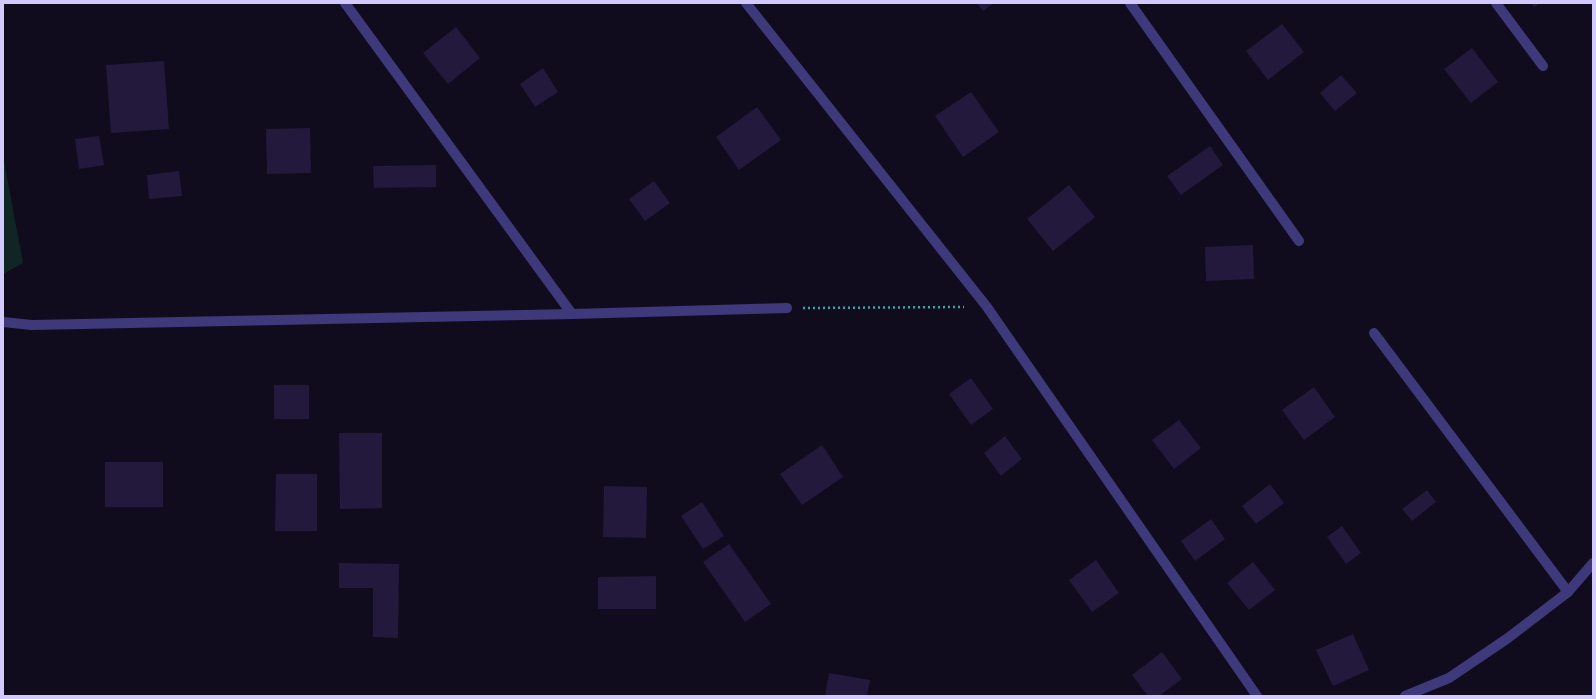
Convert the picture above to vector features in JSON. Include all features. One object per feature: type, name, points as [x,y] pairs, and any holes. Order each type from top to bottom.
[{"type":"street","points":[[346,3],[572,314]]},
{"type":"street","points":[[746,3],[987,307],[1257,696]]},
{"type":"street","points":[[1130,3],[1298,241]]},
{"type":"street","points":[[1496,3],[1543,66]]},
{"type":"street","points":[[3,322],[40,325],[787,308]]},
{"type":"street","points":[[1374,333],[1568,592]]},
{"type":"street","points":[[1405,696],[1449,678],[1508,638],[1568,592],[1593,563]]},
{"type":"path","points":[[787,308],[987,307]]},
{"type":"green space","points":[[3,156],[23,263],[3,274]]},
{"type":"building","points":[[977,3],[994,3],[983,11]]},
{"type":"building","points":[[1531,3],[1540,3],[1534,7]]},
{"type":"building","points":[[1282,24],[1304,52],[1268,80],[1246,51]]},
{"type":"building","points":[[456,27],[480,58],[448,84],[423,53]]},
{"type":"building","points":[[1472,48],[1498,82],[1471,103],[1444,69]]},
{"type":"building","points":[[164,61],[169,129],[111,133],[106,65]]},
{"type":"building","points":[[543,68],[558,92],[535,107],[520,84]]},
{"type":"building","points":[[1341,75],[1357,93],[1335,111],[1320,93]]},
{"type":"building","points":[[971,92],[999,132],[963,157],[935,116]]},
{"type":"building","points":[[757,107],[781,140],[739,170],[716,137]]},
{"type":"building","points":[[310,128],[311,173],[267,174],[266,129]]},
{"type":"building","points":[[99,136],[104,165],[79,169],[75,139]]},
{"type":"building","points":[[1210,146],[1223,165],[1181,195],[1167,176]]},
{"type":"building","points":[[436,165],[436,187],[374,188],[373,166]]},
{"type":"building","points":[[179,171],[182,196],[149,199],[147,175]]},
{"type":"building","points":[[654,181],[670,203],[645,221],[629,199]]},
{"type":"building","points":[[1069,185],[1095,217],[1053,251],[1027,219]]},
{"type":"building","points":[[1253,245],[1254,279],[1206,281],[1205,247]]},
{"type":"building","points":[[971,378],[993,409],[971,425],[949,394]]},
{"type":"building","points":[[274,385],[309,385],[309,419],[274,419]]},
{"type":"building","points":[[1314,387],[1335,417],[1304,440],[1282,410]]},
{"type":"building","points":[[1179,420],[1201,448],[1174,469],[1152,440]]},
{"type":"building","points":[[339,433],[382,433],[382,508],[340,509]]},
{"type":"building","points":[[1005,436],[1022,459],[1001,476],[984,453]]},
{"type":"building","points":[[822,445],[843,477],[802,505],[780,474]]},
{"type":"building","points":[[105,462],[163,462],[163,507],[105,507]]},
{"type":"building","points":[[276,474],[317,474],[317,531],[275,531]]},
{"type":"building","points":[[1270,484],[1284,503],[1256,524],[1242,506]]},
{"type":"building","points":[[604,486],[647,487],[646,538],[603,537]]},
{"type":"building","points":[[1427,490],[1436,502],[1412,521],[1402,509]]},
{"type":"building","points":[[702,502],[724,536],[703,549],[681,516]]},
{"type":"building","points":[[1211,519],[1225,539],[1195,561],[1181,541]]},
{"type":"building","points":[[1342,526],[1361,553],[1346,564],[1327,537]]},
{"type":"building","points":[[729,544],[771,604],[745,622],[703,562]]},
{"type":"building","points":[[1096,560],[1119,593],[1092,612],[1069,580]]},
{"type":"building","points":[[1253,562],[1275,590],[1249,610],[1227,583]]},
{"type":"building","points":[[339,563],[399,564],[398,638],[373,637],[373,588],[339,588]]},
{"type":"building","points":[[656,576],[656,609],[598,609],[598,577]]},
{"type":"building","points":[[1353,634],[1369,670],[1333,686],[1316,650]]},
{"type":"building","points":[[1162,652],[1182,679],[1159,696],[1148,696],[1132,675]]},
{"type":"building","points":[[829,673],[870,680],[867,696],[825,696]]}]
